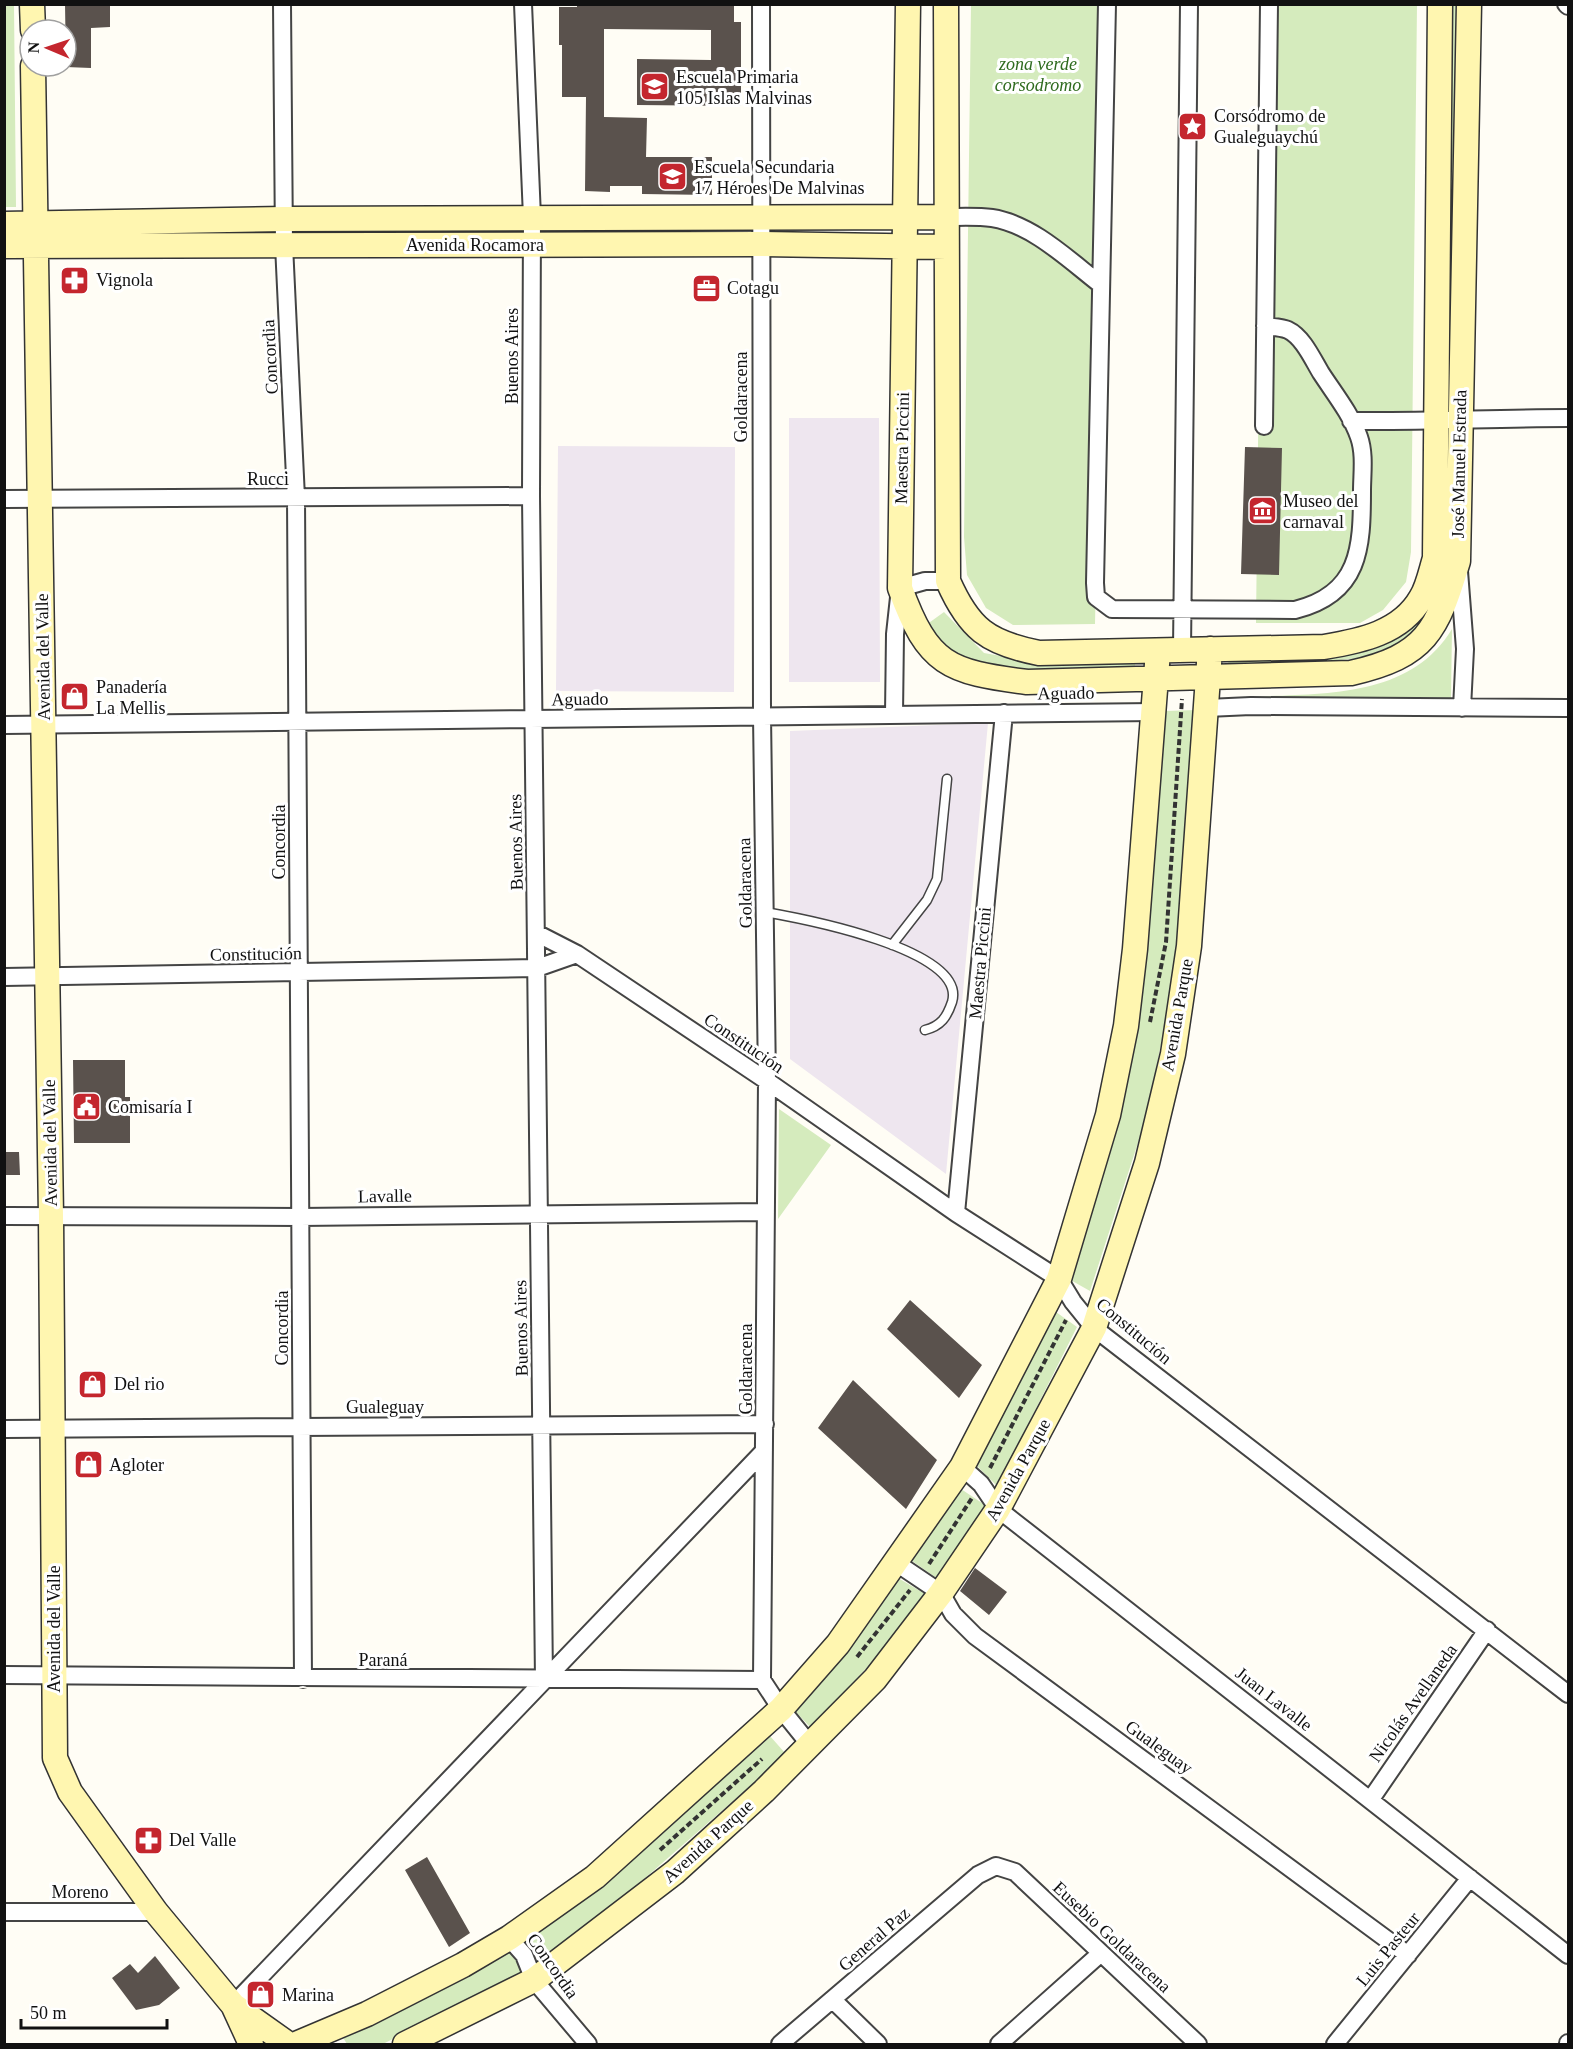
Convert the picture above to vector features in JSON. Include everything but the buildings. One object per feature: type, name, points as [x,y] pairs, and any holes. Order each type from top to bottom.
[{"type":"main road","name":"Maestra Piccini","points":[[908,4],[900,588],[922,640],[945,662],[979,676],[1027,682],[1157,681]]},
{"type":"main road","points":[[296,2044],[367,2014],[463,1965],[508,1938],[595,1877],[781,1709],[838,1644],[962,1467],[1059,1279],[1108,1115],[1126,1026],[1157,681],[1170,651],[1039,654],[1006,647],[981,631],[959,605],[948,580],[946,4]]},
{"type":"main road","name":"José Manuel Estrada","points":[[1170,651],[1324,647],[1359,641],[1387,631],[1421,599],[1435,558],[1440,4]]},
{"type":"main road","name":"José Manuel Estrada","points":[[1157,681],[1351,673],[1381,667],[1405,655],[1420,643],[1442,613],[1458,561],[1469,4]]},
{"type":"main road","name":"Avenida del Valle","points":[[33,78],[51,1216],[55,1758],[70,1792],[156,1912],[233,2005]]},
{"type":"main road","name":"Avenida Rocamora","points":[[4,246],[36,235],[284,219],[905,215],[945,217]]},
{"type":"main road","name":"Avenida Rocamora","points":[[4,224],[36,235],[284,245],[760,244],[946,247]]},
{"type":"main road","name":"Avenida Parque","points":[[405,2044],[534,1980],[675,1872],[810,1745],[875,1680],[941,1593],[998,1509],[1094,1328],[1147,1163],[1173,1054],[1189,946],[1210,649]]},
{"type":"main road","points":[[233,2005],[251,2044]]},
{"type":"main road","points":[[233,2005],[288,2044]]},
{"type":"street","name":"Concordia","points":[[282,4],[284,245],[296,498],[303,1679]]},
{"type":"street","name":"Buenos Aires","points":[[523,4],[532,217],[531,496],[544,1680]]},
{"type":"street","name":"Goldaracena","points":[[761,4],[762,716],[767,1082],[762,1680]]},
{"type":"street","points":[[1107,4],[1100,284],[1096,597],[1103,605],[1112,609],[1295,610],[1313,606],[1341,584],[1359,553],[1362,533],[1362,456],[1359,438],[1305,347],[1288,329],[1265,326]]},
{"type":"street","points":[[1170,651],[1182,609],[1189,4]]},
{"type":"street","points":[[1264,426],[1269,4]]},
{"type":"street","points":[[945,217],[993,218],[1010,224],[1065,256],[1100,284]]},
{"type":"street","points":[[1351,421],[1413,422],[1436,419],[1569,418]]},
{"type":"street","name":"Rucci","points":[[4,499],[531,496]]},
{"type":"street","points":[[1458,561],[1466,649],[1462,708]]},
{"type":"street","points":[[894,714],[895,634],[900,588],[925,580],[948,580]]},
{"type":"street","points":[[1207,708],[1251,706],[1569,708]]},
{"type":"street","name":"Aguado","points":[[4,725],[1155,712]]},
{"type":"street","name":"Maestra Piccini","points":[[956,1213],[1004,713]]},
{"type":"street","name":"Constitución","points":[[536,933],[577,954],[956,1213],[1059,1279],[1073,1302],[1094,1328],[1569,1694]]},
{"type":"street","name":"Constitución","points":[[4,977],[537,968],[577,954]]},
{"type":"street","name":"Lavalle","points":[[4,1216],[300,1217],[766,1212]]},
{"type":"street","name":"Gualeguay","points":[[4,1429],[765,1424]]},
{"type":"street","points":[[233,2005],[764,1451]]},
{"type":"street","name":"Juan Lavalle","points":[[962,1467],[981,1484],[998,1509],[1569,1954]]},
{"type":"street","name":"Gualeguay","points":[[895,1562],[941,1593],[953,1614],[975,1636],[1408,1955]]},
{"type":"street","name":"Nicolás Avellaneda","points":[[1371,1799],[1487,1630]]},
{"type":"street","name":"Paraná","points":[[4,1675],[303,1679],[762,1680]]},
{"type":"street","points":[[762,1680],[781,1709],[810,1745]]},
{"type":"street","name":"Eusebio Goldaracena","points":[[996,1866],[1015,1872],[1198,2044]]},
{"type":"street","name":"General Paz","points":[[780,2044],[978,1875],[996,1866]]},
{"type":"street","name":"Luis Pasteur","points":[[1335,2044],[1470,1878]]},
{"type":"street","name":"Moreno","points":[[4,1912],[156,1912]]},
{"type":"street","name":"Concordia","points":[[508,1938],[524,1955],[534,1980],[588,2044]]},
{"type":"street","points":[[999,2044],[1101,1953]]},
{"type":"street","points":[[833,2000],[878,2044]]},
{"type":"lane","points":[[892,945],[927,900],[937,879],[946,779]]},
{"type":"lane","points":[[765,912],[824,922],[892,945],[929,962],[949,982],[954,997],[948,1015],[936,1028],[926,1030]]},
{"type":"path","points":[[986,1475],[1066,1320]]},
{"type":"path","points":[[925,1570],[973,1497]]},
{"type":"shaded area","points":[[789,418],[879,418],[880,682],[789,682]]},
{"type":"shaded area","points":[[558,446],[735,447],[734,692],[556,691]]},
{"type":"shaded area","points":[[988,723],[946,1174],[790,1059],[790,731]]},
{"type":"green space","points":[[4,5],[14,5],[16,207],[5,207]]},
{"type":"green space","name":"zona verde corsodromo","points":[[971,5],[1107,5],[1095,624],[1013,625],[986,608],[967,575],[964,537]]},
{"type":"green space","points":[[1263,5],[1417,5],[1411,552],[1406,582],[1383,610],[1360,623],[1256,623]]},
{"type":"green space","points":[[1447,5],[1462,5],[1455,403],[1440,403]]},
{"type":"green space","points":[[1442,442],[1455,443],[1437,609],[1405,641],[1361,658],[1227,671],[1229,658],[1322,652],[1427,601]]},
{"type":"green space","points":[[944,612],[984,653],[1023,660],[1136,657],[1134,674],[1013,671],[968,661],[951,653],[926,625]]},
{"type":"green space","points":[[1452,629],[1451,698],[1251,697],[1335,692],[1362,688],[1389,680],[1413,669],[1434,652]]},
{"type":"green space","points":[[1197,710],[1181,946],[1146,1118],[1090,1291],[1067,1278],[1116,1115],[1148,942],[1165,711]]},
{"type":"green space","points":[[779,1109],[831,1145],[778,1219]]},
{"type":"green space","points":[[1056,1312],[1077,1327],[997,1486],[976,1465]]},
{"type":"green space","points":[[958,1487],[988,1507],[938,1579],[912,1561]]},
{"type":"green space","points":[[898,1578],[927,1595],[873,1661],[811,1728],[793,1709]]},
{"type":"green space","points":[[770,1736],[785,1753],[781,1759],[620,1900],[541,1958],[524,1937],[607,1878]]},
{"type":"green space","points":[[506,1948],[525,1971],[383,2044],[347,2044],[342,2036]]},
{"type":"place","name":"Escuela Primaria 105 Islas Malvinas","points":[[655,87]]},
{"type":"place","name":"Corsódromo de Gualeguaychú","points":[[1193,126]]},
{"type":"place","name":"Escuela Secundaria 17 Héroes De Malvinas","points":[[673,177]]},
{"type":"place","name":"Vignola","points":[[75,280]]},
{"type":"place","name":"Cotagu","points":[[706,288]]},
{"type":"place","name":"Museo del carnaval","points":[[1262,511]]},
{"type":"place","name":"Panadería La Mellis","points":[[75,697]]},
{"type":"place","name":"Comisaría I","points":[[87,1107]]},
{"type":"place","name":"Del rio","points":[[93,1384]]},
{"type":"place","name":"Agloter","points":[[88,1465]]},
{"type":"place","name":"Del Valle","points":[[148,1840]]},
{"type":"place","name":"Marina","points":[[261,1995]]}]
